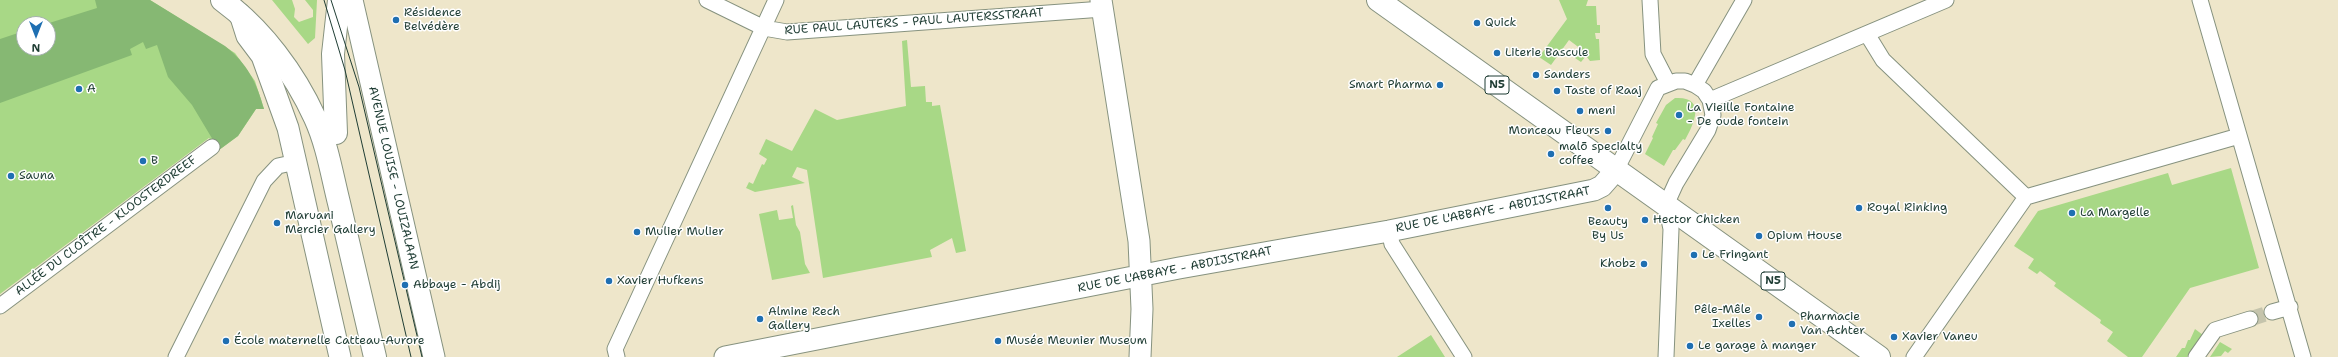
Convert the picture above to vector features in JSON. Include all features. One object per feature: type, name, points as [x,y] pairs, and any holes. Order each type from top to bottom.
[{"type":"main road","points":[[336,133],[333,54],[339,0]]},
{"type":"main road","name":"AVENUE LOUISE - LOUIZALAAN","points":[[352,0],[434,357]]},
{"type":"main road","name":"N5","points":[[1378,0],[1879,357]]},
{"type":"main road","points":[[236,3],[265,18],[297,58],[324,103],[336,133],[388,357]]},
{"type":"main road","points":[[236,3],[247,36],[262,56],[288,128],[340,357]]},
{"type":"main road","points":[[236,3],[285,67],[316,119],[328,158],[375,357]]},
{"type":"main road","points":[[1102,4],[1139,241],[1142,309],[1140,357]]},
{"type":"main road","name":"RUE DE L'ABBAYE - ABDIJSTRAAT","points":[[725,357],[1141,276],[1389,231],[1594,190],[1602,186],[1616,170]]},
{"type":"street","name":"RUE PAUL LAUTERS - PAUL LAUTERSSTRAAT","points":[[707,0],[764,28],[787,32],[1102,4]]},
{"type":"street","points":[[616,357],[615,349],[776,0]]},
{"type":"street","points":[[1650,0],[1654,54],[1668,83]]},
{"type":"street","points":[[1695,85],[1744,0]]},
{"type":"street","points":[[1710,100],[1946,0]]},
{"type":"street","points":[[2200,0],[2238,136],[2304,357]]},
{"type":"street","points":[[1866,34],[1883,60],[2026,198]]},
{"type":"street","points":[[1616,170],[1658,88],[1668,83],[1685,81],[1695,85],[1704,92],[1710,100],[1712,121],[1676,183],[1666,205],[1671,229],[1666,357]]},
{"type":"street","points":[[1914,357],[2026,198],[2238,136]]},
{"type":"street","name":"ALLÉE DU CLOÎTRE - KLOOSTERDREEF","points":[[0,306],[212,147]]},
{"type":"street","points":[[176,357],[264,181],[278,166],[296,162]]},
{"type":"street","points":[[1389,231],[1392,244],[1464,357]]},
{"type":"street","points":[[2272,312],[2290,307]]},
{"type":"street","points":[[2196,357],[2215,330],[2250,319]]},
{"type":"green space","points":[[0,0],[150,0],[235,53],[255,81],[264,109],[256,109],[238,136],[219,150],[209,138],[0,294]]},
{"type":"green space","points":[[95,0],[150,0],[225,46],[233,53],[250,74],[264,109],[256,109],[238,136],[219,150],[192,105],[168,77],[157,45],[146,49],[143,42],[130,49],[132,55],[0,103],[0,39],[16,34],[16,56],[56,56],[56,21],[97,8]]},
{"type":"green space","points":[[272,0],[292,0],[295,9],[294,17],[299,22],[313,17],[313,10],[305,0],[317,0],[315,38],[308,44]]},
{"type":"green space","points":[[1559,0],[1588,0],[1586,6],[1596,6],[1597,25],[1600,25],[1600,33],[1595,33],[1596,39],[1599,39],[1600,60],[1590,61],[1586,56],[1581,62],[1575,58],[1581,49],[1569,40],[1551,65],[1539,57],[1567,19]]},
{"type":"green space","points":[[907,40],[911,87],[925,86],[926,102],[932,102],[932,106],[940,105],[966,251],[956,253],[952,238],[930,250],[932,257],[823,278],[807,170],[797,167],[792,177],[805,183],[755,192],[746,188],[749,182],[753,184],[762,164],[764,165],[767,159],[759,154],[766,139],[792,151],[815,109],[837,120],[906,106],[902,41]]},
{"type":"green space","points":[[1675,98],[1691,101],[1695,106],[1694,119],[1685,140],[1683,139],[1675,150],[1673,150],[1664,166],[1645,154],[1658,124],[1656,123],[1666,105]]},
{"type":"green space","points":[[2231,168],[2259,268],[2190,288],[2142,357],[2128,357],[2107,341],[2113,332],[2100,323],[2101,320],[2054,286],[2056,283],[2040,271],[2037,274],[2028,268],[2034,259],[2014,246],[2038,211],[2168,173],[2172,185]]},
{"type":"green space","points":[[793,205],[796,225],[800,232],[805,264],[810,273],[772,280],[759,214],[777,210],[779,220],[793,218],[791,206]]},
{"type":"green space","points":[[2195,329],[2203,335],[2187,357],[2176,357],[2182,348],[2185,348]]},
{"type":"green space","points":[[1431,335],[1445,357],[1397,357]]},
{"type":"green space","points":[[2220,342],[2232,349],[2228,353],[2225,351],[2221,356],[2210,357]]},
{"type":"tunnel","points":[[2250,319],[2272,312]]},
{"type":"tram line","points":[[324,0],[345,70],[411,357]]},
{"type":"tram line","points":[[331,0],[359,87],[422,357]]},
{"type":"place","name":"Résidence Belvédère","points":[[396,20]]},
{"type":"place","name":"Quick","points":[[1477,23]]},
{"type":"place","name":"Literie Bascule","points":[[1497,53]]},
{"type":"place","name":"Sanders","points":[[1536,75]]},
{"type":"place","name":"Smart Pharma","points":[[1440,85]]},
{"type":"place","name":"A","points":[[79,89]]},
{"type":"place","name":"Taste of Raaj","points":[[1557,91]]},
{"type":"place","name":"meni","points":[[1580,111]]},
{"type":"place","name":"La Vieille Fontaine - De oude fontein","points":[[1679,115]]},
{"type":"place","name":"Monceau Fleurs","points":[[1608,131]]},
{"type":"place","name":"malō specialty coffee","points":[[1551,154]]},
{"type":"place","name":"B","points":[[143,161]]},
{"type":"place","name":"Sauna","points":[[11,176]]},
{"type":"place","name":"Beauty By Us","points":[[1608,208]]},
{"type":"place","name":"Royal Rinking","points":[[1859,208]]},
{"type":"place","name":"La Margelle","points":[[2072,213]]},
{"type":"place","name":"Hector Chicken","points":[[1645,220]]},
{"type":"place","name":"Maruani Mercier Gallery","points":[[277,223]]},
{"type":"place","name":"Mulier Mulier","points":[[637,232]]},
{"type":"place","name":"Opium House","points":[[1759,236]]},
{"type":"place","name":"Le Fringant","points":[[1694,255]]},
{"type":"place","name":"Khobz","points":[[1644,264]]},
{"type":"place","name":"Xavier Hufkens","points":[[609,281]]},
{"type":"place","name":"Abbaye - Abdij","points":[[405,285]]},
{"type":"place","name":"Pêle-Mêle Ixelles","points":[[1759,317]]},
{"type":"place","name":"Almine Rech Gallery","points":[[760,319]]},
{"type":"place","name":"Pharmacie Van Achter","points":[[1792,324]]},
{"type":"place","name":"Xavier Vaneu","points":[[1894,337]]},
{"type":"place","name":"École maternelle Catteau-Aurore","points":[[226,341]]},
{"type":"place","name":"Musée Meunier Museum","points":[[998,341]]},
{"type":"place","name":"Le garage à manger","points":[[1690,346]]}]
